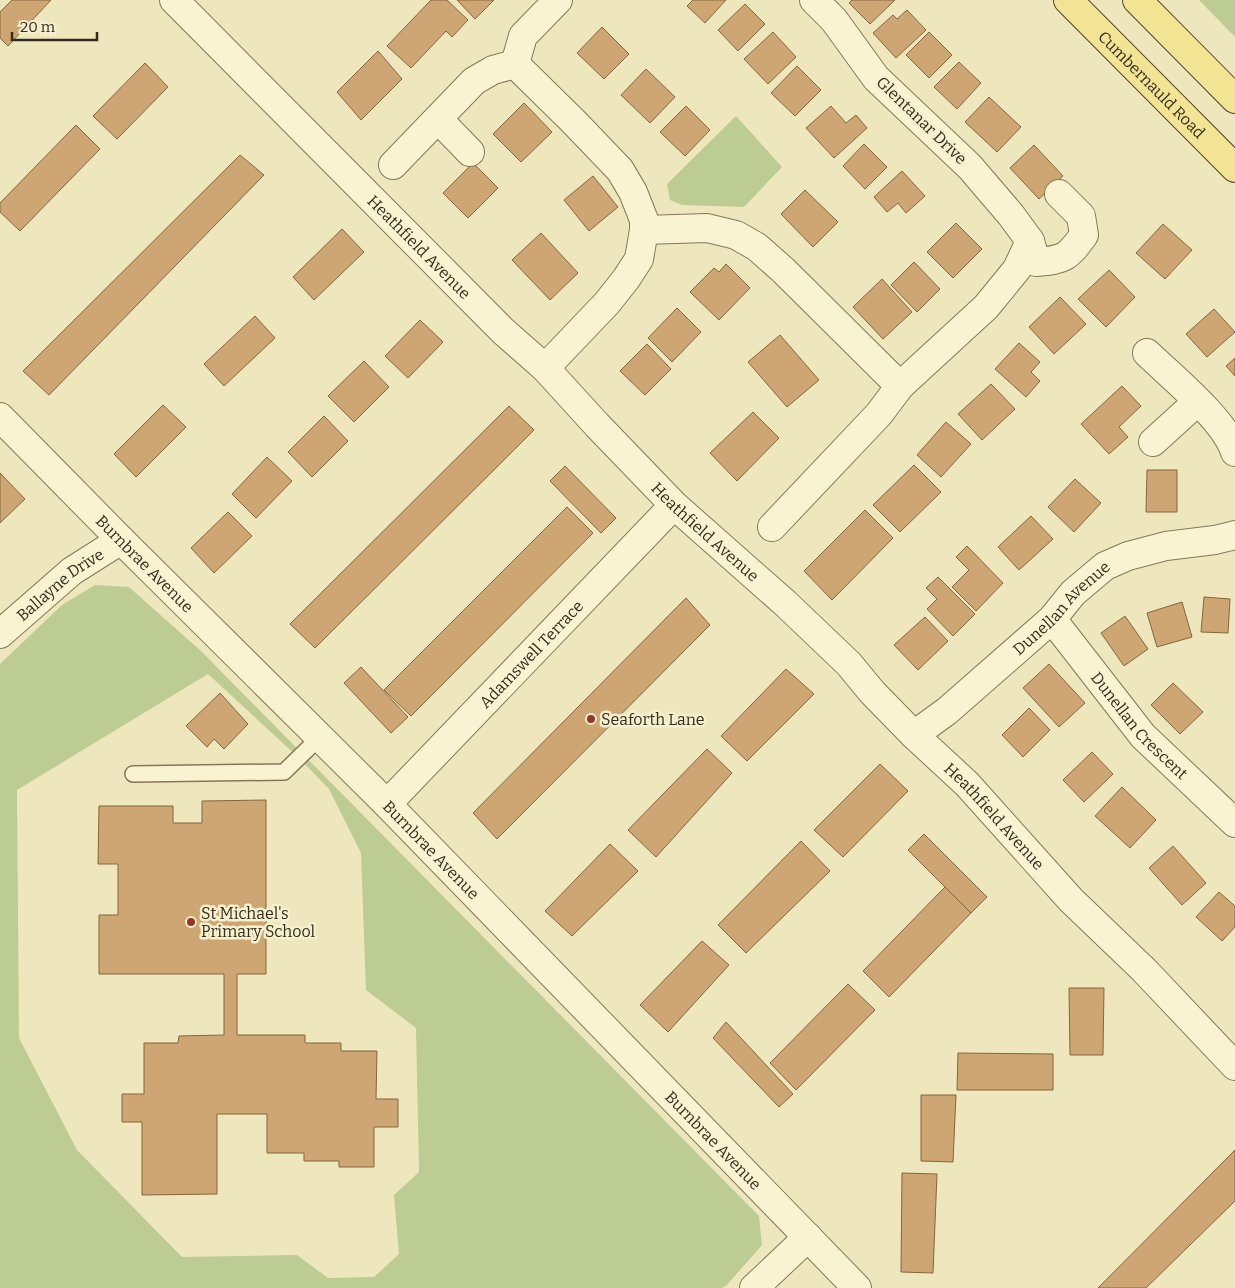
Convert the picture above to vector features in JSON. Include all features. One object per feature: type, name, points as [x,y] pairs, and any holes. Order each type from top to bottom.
[{"type":"main road","name":"Cumbernauld Road","points":[[1068,0],[1235,168]]},
{"type":"main road","points":[[1137,0],[1235,99]]},
{"type":"street","name":"Heathfield Avenue","points":[[174,0],[503,331],[546,368],[597,425],[674,504],[785,603],[914,735],[967,784],[1071,900],[1144,970],[1235,1066]]},
{"type":"street","points":[[515,64],[523,36],[558,0]]},
{"type":"street","name":"Glentanar Drive","points":[[814,0],[834,20],[876,78],[970,167],[1011,215],[1030,240],[1036,262],[1056,260],[1070,254],[1084,235],[1081,216],[1059,194]]},
{"type":"street","points":[[515,64],[620,170],[633,192],[644,220],[644,230],[638,259],[626,279],[607,304],[546,368]]},
{"type":"street","points":[[393,165],[474,81],[493,70],[515,64]]},
{"type":"street","points":[[438,119],[470,152]]},
{"type":"street","points":[[644,230],[707,228],[736,236],[757,247],[783,270],[900,386]]},
{"type":"street","points":[[772,527],[879,414],[900,386],[986,307],[1017,269],[1030,240]]},
{"type":"street","points":[[1147,353],[1198,402],[1226,434],[1235,452]]},
{"type":"street","points":[[1153,442],[1198,402]]},
{"type":"street","name":"Burnbrae Avenue","points":[[0,416],[121,540],[387,804],[857,1288]]},
{"type":"street","name":"Adamswell Terrace","points":[[387,804],[674,504]]},
{"type":"street","name":"Dunellan Avenue","points":[[914,735],[947,711],[1052,619],[1073,593],[1105,566],[1128,556],[1166,546],[1215,540],[1235,535]]},
{"type":"street","name":"Ballayne Drive","points":[[0,634],[72,571],[121,540]]},
{"type":"street","name":"Dunellan Crescent","points":[[1052,619],[1143,736],[1235,823]]},
{"type":"street","points":[[754,1288],[808,1237]]},
{"type":"lane","points":[[133,774],[284,772],[320,737]]},
{"type":"green space","points":[[1199,0],[1235,0],[1235,37]]},
{"type":"green space","points":[[736,116],[782,167],[744,207],[682,205],[670,200],[667,184]]},
{"type":"green space","points":[[95,585],[129,587],[201,651],[759,1216],[762,1245],[726,1286],[722,1288],[0,1288],[0,664],[62,605]],"holes":[[[208,674],[299,758],[329,789],[361,853],[366,990],[416,1028],[419,1172],[394,1195],[399,1254],[374,1277],[328,1278],[297,1255],[182,1257],[77,1150],[19,1038],[17,790]]]},
{"type":"building","points":[[12,0],[51,0],[8,46],[0,38],[0,12]]},
{"type":"building","points":[[431,0],[447,0],[468,20],[452,37],[446,31],[411,68],[387,46]]},
{"type":"building","points":[[457,0],[494,0],[475,19]]},
{"type":"building","points":[[693,0],[726,0],[705,23],[687,6]]},
{"type":"building","points":[[852,0],[895,0],[870,24],[849,3]]},
{"type":"building","points":[[745,4],[765,24],[738,51],[718,30]]},
{"type":"building","points":[[907,10],[926,30],[896,58],[873,33],[893,15],[897,19]]},
{"type":"building","points":[[602,27],[629,54],[604,79],[577,53]]},
{"type":"building","points":[[773,32],[796,57],[768,84],[744,59]]},
{"type":"building","points":[[929,32],[952,55],[929,78],[906,55]]},
{"type":"building","points":[[378,51],[402,79],[361,120],[337,92]]},
{"type":"building","points":[[959,62],[981,83],[957,109],[934,87]]},
{"type":"building","points":[[145,63],[168,87],[117,139],[93,116]]},
{"type":"building","points":[[797,66],[821,90],[795,116],[771,93]]},
{"type":"building","points":[[646,69],[675,97],[650,123],[621,95]]},
{"type":"building","points":[[989,97],[1021,127],[997,152],[965,122]]},
{"type":"building","points":[[524,103],[552,132],[521,162],[493,134]]},
{"type":"building","points":[[686,106],[710,130],[685,156],[660,132]]},
{"type":"building","points":[[831,106],[846,123],[856,115],[867,128],[834,158],[806,128]]},
{"type":"building","points":[[76,125],[100,149],[20,231],[0,212],[0,203]]},
{"type":"building","points":[[864,144],[887,167],[865,189],[843,166]]},
{"type":"building","points":[[1034,145],[1063,176],[1039,199],[1010,168]]},
{"type":"building","points":[[240,155],[264,175],[49,395],[23,371]]},
{"type":"building","points":[[473,163],[498,188],[468,218],[443,193]]},
{"type":"building","points":[[902,171],[925,196],[906,213],[898,203],[887,212],[874,197]]},
{"type":"building","points":[[593,176],[618,207],[589,231],[564,200]]},
{"type":"building","points":[[805,190],[838,222],[813,247],[781,214]]},
{"type":"building","points":[[956,223],[982,249],[953,278],[927,252]]},
{"type":"building","points":[[1163,224],[1192,250],[1165,279],[1136,253]]},
{"type":"building","points":[[342,229],[364,252],[314,300],[293,277]]},
{"type":"building","points":[[541,233],[578,273],[550,300],[512,260]]},
{"type":"building","points":[[914,262],[940,289],[917,312],[891,285]]},
{"type":"building","points":[[726,264],[750,288],[719,320],[690,292],[714,268],[719,272]]},
{"type":"building","points":[[1109,270],[1135,297],[1106,327],[1078,299]]},
{"type":"building","points":[[882,279],[912,312],[883,339],[853,307]]},
{"type":"building","points":[[1060,297],[1086,324],[1054,354],[1029,327]]},
{"type":"building","points":[[677,308],[701,332],[672,362],[648,338]]},
{"type":"building","points":[[1214,309],[1235,332],[1207,357],[1186,334]]},
{"type":"building","points":[[255,316],[275,338],[224,386],[204,364]]},
{"type":"building","points":[[420,320],[443,342],[408,378],[385,356]]},
{"type":"building","points":[[780,335],[819,380],[787,407],[748,362]]},
{"type":"building","points":[[1019,343],[1040,362],[1031,372],[1040,381],[1026,397],[995,369]]},
{"type":"building","points":[[647,344],[671,369],[645,395],[620,371]]},
{"type":"building","points":[[1235,358],[1235,376],[1226,366]]},
{"type":"building","points":[[364,361],[389,387],[354,422],[328,396]]},
{"type":"building","points":[[991,384],[1015,409],[982,440],[958,414]]},
{"type":"building","points":[[1122,386],[1141,406],[1119,427],[1128,437],[1109,454],[1081,424]]},
{"type":"building","points":[[163,405],[186,427],[136,477],[114,454]]},
{"type":"building","points":[[509,406],[534,430],[315,648],[290,624]]},
{"type":"building","points":[[753,412],[779,438],[737,481],[710,453]]},
{"type":"building","points":[[324,416],[348,441],[312,477],[288,452]]},
{"type":"building","points":[[946,422],[971,444],[941,477],[917,455]]},
{"type":"building","points":[[267,457],[292,481],[256,518],[232,494]]},
{"type":"building","points":[[914,465],[941,492],[900,532],[873,505]]},
{"type":"building","points":[[565,466],[616,518],[601,533],[550,481]]},
{"type":"building","points":[[1147,470],[1177,470],[1177,512],[1146,512]]},
{"type":"building","points":[[0,473],[25,499],[0,523]]},
{"type":"building","points":[[1075,479],[1101,503],[1074,532],[1048,507]]},
{"type":"building","points":[[567,507],[593,533],[411,716],[384,690]]},
{"type":"building","points":[[865,510],[893,538],[832,600],[804,571]]},
{"type":"building","points":[[228,512],[252,536],[214,573],[191,548]]},
{"type":"building","points":[[1031,516],[1053,539],[1019,570],[998,547]]},
{"type":"building","points":[[967,546],[1003,583],[976,611],[952,587],[969,570],[956,557]]},
{"type":"building","points":[[938,577],[975,614],[953,636],[927,609],[937,599],[926,588]]},
{"type":"building","points":[[1204,597],[1230,599],[1228,633],[1201,632]]},
{"type":"building","name":"Seaforth Lane","points":[[686,598],[710,625],[497,839],[473,813]]},
{"type":"building","points":[[1182,602],[1192,637],[1157,647],[1147,613]]},
{"type":"building","points":[[1125,616],[1148,649],[1124,666],[1101,633]]},
{"type":"building","points":[[925,617],[948,641],[918,670],[894,645]]},
{"type":"building","points":[[1049,664],[1085,703],[1059,727],[1023,688]]},
{"type":"building","points":[[361,667],[408,717],[391,733],[344,683]]},
{"type":"building","points":[[786,669],[814,694],[747,761],[721,736]]},
{"type":"building","points":[[1173,683],[1203,712],[1180,734],[1151,705]]},
{"type":"building","points":[[220,693],[248,724],[224,749],[214,739],[207,747],[186,726]]},
{"type":"building","points":[[1029,708],[1050,730],[1023,757],[1002,735]]},
{"type":"building","points":[[707,749],[732,773],[656,857],[628,830]]},
{"type":"building","points":[[1092,752],[1113,774],[1084,802],[1063,780]]},
{"type":"building","points":[[880,764],[908,791],[843,857],[814,830]]},
{"type":"building","points":[[1122,787],[1156,820],[1130,848],[1095,816]]},
{"type":"building","points":[[266,800],[266,974],[237,974],[237,1035],[305,1035],[305,1043],[341,1043],[341,1051],[377,1051],[376,1099],[398,1099],[398,1127],[374,1127],[374,1167],[339,1167],[339,1161],[304,1161],[304,1153],[267,1153],[267,1114],[217,1114],[217,1194],[142,1195],[142,1122],[122,1122],[122,1094],[144,1094],[144,1043],[178,1043],[179,1036],[224,1035],[224,974],[99,974],[99,915],[118,915],[118,864],[98,864],[99,806],[173,806],[173,823],[202,823],[202,801]]},
{"type":"building","points":[[924,834],[987,897],[971,913],[908,850]]},
{"type":"building","points":[[801,841],[830,871],[746,953],[718,925]]},
{"type":"building","points":[[610,844],[638,871],[572,936],[545,911]]},
{"type":"building","points":[[1173,846],[1206,883],[1182,905],[1149,868]]},
{"type":"building","points":[[945,887],[971,913],[889,997],[863,971]]},
{"type":"building","points":[[1219,892],[1235,906],[1235,927],[1222,941],[1196,917]]},
{"type":"building","points":[[702,941],[729,965],[668,1032],[640,1005]]},
{"type":"building","points":[[848,984],[875,1010],[796,1090],[770,1063]]},
{"type":"building","points":[[1069,988],[1104,988],[1103,1055],[1070,1055]]},
{"type":"building","points":[[726,1022],[793,1094],[779,1107],[713,1038]]},
{"type":"building","points":[[958,1053],[1053,1054],[1053,1090],[957,1090]]},
{"type":"building","points":[[921,1095],[956,1095],[953,1162],[921,1161]]},
{"type":"building","points":[[1235,1150],[1235,1201],[1146,1288],[1098,1288]]},
{"type":"building","points":[[902,1173],[937,1174],[933,1273],[901,1272]]},
{"type":"place","name":"Seaforth Lane","points":[[591,719]]},
{"type":"place","name":"St Michael's Primary School","points":[[191,922]]}]
